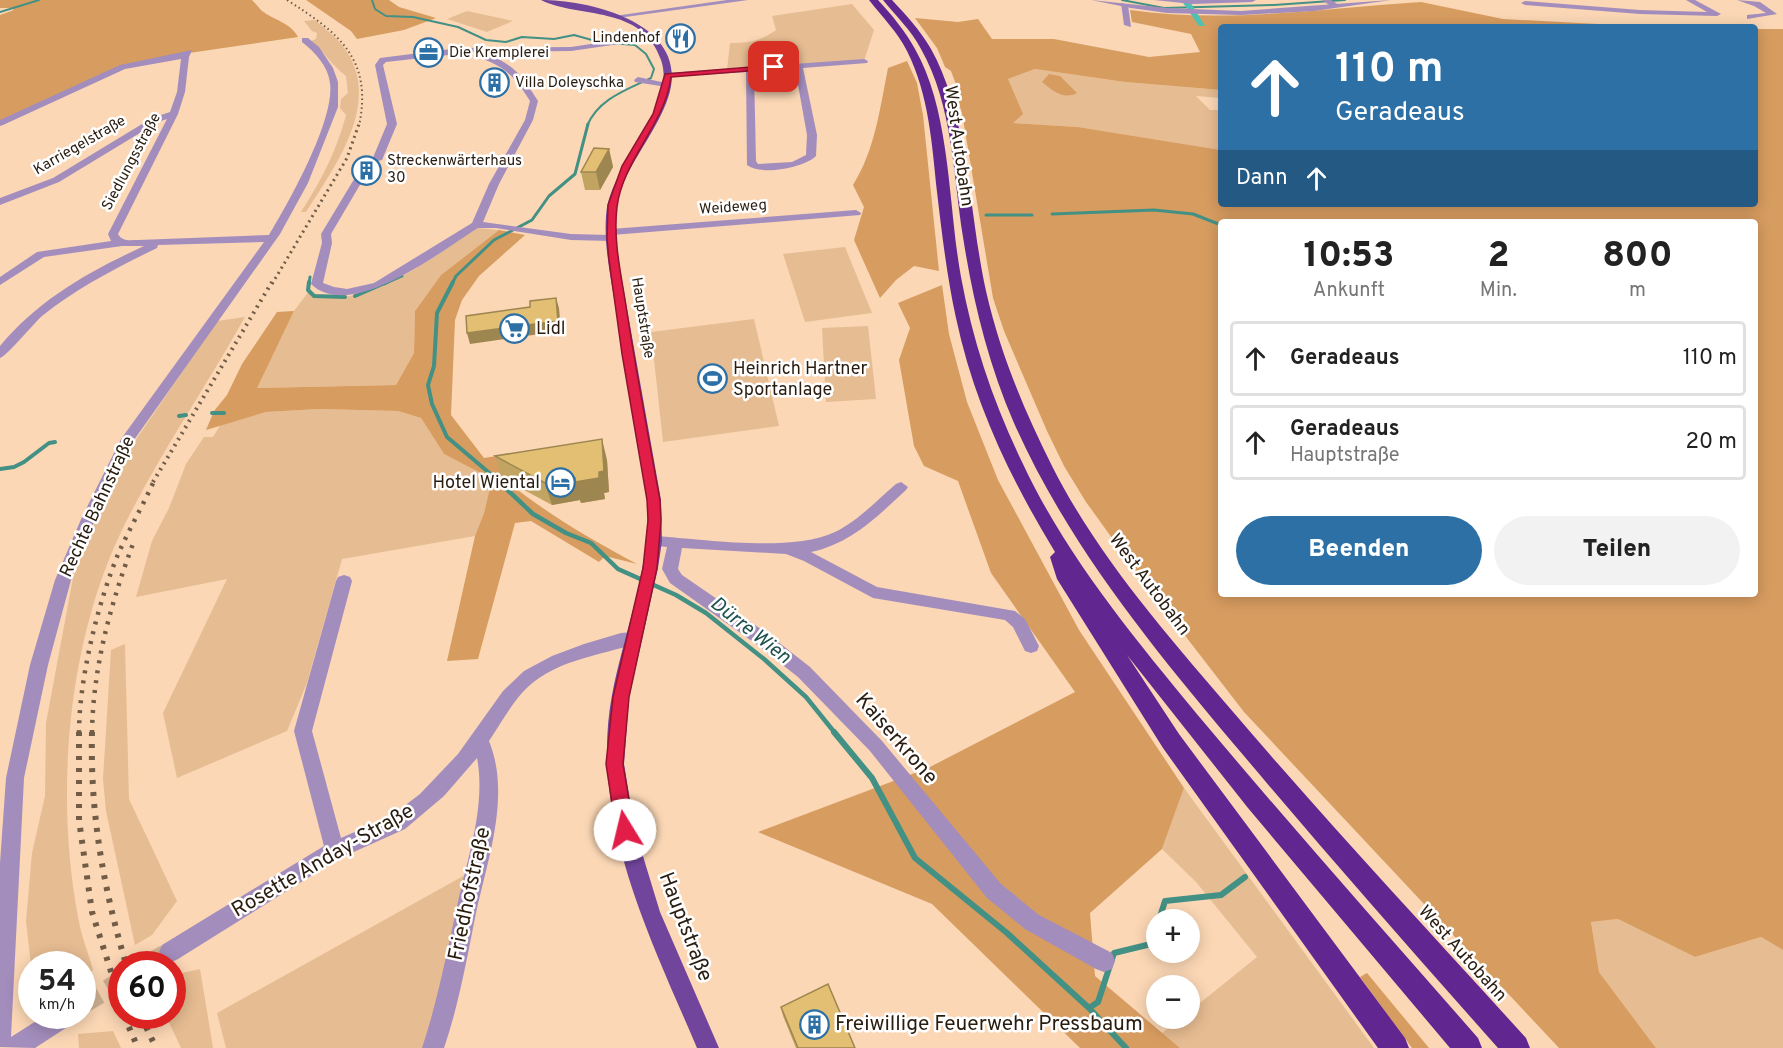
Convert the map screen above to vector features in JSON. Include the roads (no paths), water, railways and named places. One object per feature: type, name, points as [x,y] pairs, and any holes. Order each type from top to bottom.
[{"type":"highway","points":[[873,0],[923,54]]},
{"type":"highway","points":[[887,0],[912,26],[923,54]]},
{"type":"highway","name":"West Autobahn","points":[[923,54],[926,82],[934,115],[959,300],[978,374],[1002,437],[1052,532],[1129,645],[1228,768],[1468,1048]]},
{"type":"highway","name":"West Autobahn","points":[[923,54],[942,82],[951,114],[968,230],[989,332],[1027,434],[1066,506],[1123,592],[1156,636],[1262,762],[1516,1048]]},
{"type":"highway","points":[[1052,532],[1064,574],[1171,741],[1395,1048]]},
{"type":"main road","points":[[545,0],[633,21],[651,37],[663,54],[667,80]]},
{"type":"main road","name":"Hauptstraße","points":[[667,80],[657,114],[618,183],[612,205],[611,235],[628,354],[654,500],[654,541],[621,697],[615,764],[625,830],[650,912],[708,1048]]},
{"type":"street","points":[[618,16],[744,0]]},
{"type":"street","points":[[1095,0],[1191,12],[1278,11],[1330,3],[1387,0]]},
{"type":"street","points":[[1158,0],[1192,2],[1252,0]]},
{"type":"street","points":[[1525,3],[1640,12],[1717,14],[1690,0]]},
{"type":"street","points":[[1741,0],[1757,4],[1775,4]]},
{"type":"street","points":[[1750,17],[1773,14],[1757,4]]},
{"type":"street","points":[[1124,5],[1128,25]]},
{"type":"street","points":[[377,160],[392,124],[379,64],[382,60],[444,51],[546,50],[608,45],[651,37]]},
{"type":"street","name":"Rechte Bahnstraße","points":[[0,1036],[3,929],[15,778],[39,665],[63,580],[89,517],[128,439],[272,238],[303,183],[334,107],[334,82],[329,68],[305,39]]},
{"type":"street","points":[[359,178],[322,235],[327,243],[317,284],[328,291],[344,293],[363,291],[378,285],[476,225],[494,184],[529,120],[534,101],[514,72],[500,62],[475,53],[475,50]]},
{"type":"street","name":"Siedlungsstraße","points":[[0,123],[123,67],[187,54],[181,92],[174,114],[116,225],[113,234],[115,239],[123,243]]},
{"type":"street","points":[[638,80],[652,83],[750,68],[864,61]]},
{"type":"street","points":[[750,68],[751,161],[754,167],[801,163],[811,156],[812,135],[798,65]]},
{"type":"street","name":"Karriegelstraße","points":[[0,202],[56,180],[155,120],[174,114]]},
{"type":"street","name":"Weideweg","points":[[476,225],[508,227],[589,239],[611,235],[856,213]]},
{"type":"street","points":[[0,282],[41,254],[123,243],[272,238]]},
{"type":"street","points":[[0,354],[24,325],[67,291],[158,243]]},
{"type":"street","points":[[654,541],[787,549],[813,546],[842,535],[863,521],[902,487]]},
{"type":"street","name":"Kaiserkrone","points":[[676,541],[670,569],[676,579],[762,639],[804,672],[876,746],[994,891],[1032,922],[1104,961]]},
{"type":"street","points":[[787,549],[808,557],[873,592],[1009,615],[1018,623],[1031,645]]},
{"type":"street","points":[[335,851],[317,791],[303,731],[344,581]]},
{"type":"street","name":"Rosette Anday-Straße","points":[[172,951],[258,895],[335,851],[404,819],[438,791],[480,740],[508,697],[522,682],[542,669],[606,643],[633,638]]},
{"type":"street","name":"Friedhofstraße","points":[[433,1048],[444,1015],[487,815],[490,781],[488,757],[480,740]]},
{"type":"street","points":[[14,1048],[44,1029]]},
{"type":"waterway","points":[[0,12],[39,0]]},
{"type":"waterway","name":"Dürre Wien","points":[[372,0],[375,9],[386,16],[413,17],[458,27],[486,40],[506,42],[522,37],[554,39],[574,35],[599,42],[635,45],[646,54],[654,69],[651,78],[605,102],[588,124]]},
{"type":"waterway","points":[[1122,0],[1164,8],[1274,5],[1345,0]]},
{"type":"waterway","points":[[1185,0],[1202,24]]},
{"type":"waterway","name":"Dürre Wien","points":[[453,282],[456,276],[494,240],[532,220],[549,196],[575,174],[588,124]]},
{"type":"waterway","points":[[1052,214],[1154,210],[1193,214],[1218,224]]},
{"type":"waterway","points":[[986,215],[1032,215]]},
{"type":"waterway","points":[[384,284],[402,276]]},
{"type":"waterway","points":[[309,284],[310,277]]},
{"type":"waterway","points":[[309,282],[308,290],[314,296],[345,297]]},
{"type":"waterway","points":[[355,296],[387,282]]},
{"type":"waterway","name":"Dürre Wien","points":[[453,282],[437,313],[434,366],[428,385],[432,404],[447,437],[500,482]]},
{"type":"waterway","points":[[212,413],[224,413]]},
{"type":"waterway","points":[[179,416],[186,415]]},
{"type":"waterway","points":[[0,469],[14,467],[49,443],[55,442]]},
{"type":"waterway","name":"Dürre Wien","points":[[498,481],[533,514],[566,533],[591,543],[618,569],[676,595],[706,613],[764,659],[806,697],[835,733]]},
{"type":"waterway","name":"Dürre Wien","points":[[834,732],[872,778],[915,858],[1007,933],[1089,1008]]},
{"type":"waterway","points":[[1162,909],[1165,901],[1221,895],[1245,877]]},
{"type":"waterway","points":[[1089,1008],[1098,1002],[1114,953],[1146,945]]},
{"type":"waterway","name":"Dürre Wien","points":[[1089,1008],[1126,1048]]},
{"type":"tunnel","points":[[96,996],[108,989]]},
{"type":"railway","points":[[287,0],[322,24],[348,50],[356,65],[361,83],[362,103],[359,126]]},
{"type":"railway","points":[[272,284],[347,158],[359,124]]},
{"type":"railway","points":[[153,482],[272,282]]},
{"type":"railway","points":[[79,733],[82,689],[97,617],[119,552],[154,481]]},
{"type":"railway","points":[[92,733],[96,683],[105,635],[134,541]]},
{"type":"railway","points":[[79,733],[79,820],[92,912],[108,962]]},
{"type":"railway","points":[[92,733],[93,791],[100,849],[122,951]]},
{"type":"railway","points":[[130,1029],[138,1048]]},
{"type":"railway","points":[[147,1029],[156,1048]]},
{"type":"place","name":"Lindenhof","points":[[681,38]]},
{"type":"place","name":"Die Kremplerei","points":[[428,53]]},
{"type":"place","name":"Villa Doleyschka","points":[[494,83]]},
{"type":"place","name":"Streckenwärterhaus 30","points":[[366,170]]},
{"type":"place","name":"Lidl","points":[[515,329]]},
{"type":"place","name":"Heinrich Hartner Sportanlage","points":[[712,379]]},
{"type":"place","name":"Hotel Wiental","points":[[561,483]]},
{"type":"place","name":"Freiwillige Feuerwehr Pressbaum","points":[[814,1024]]}]
